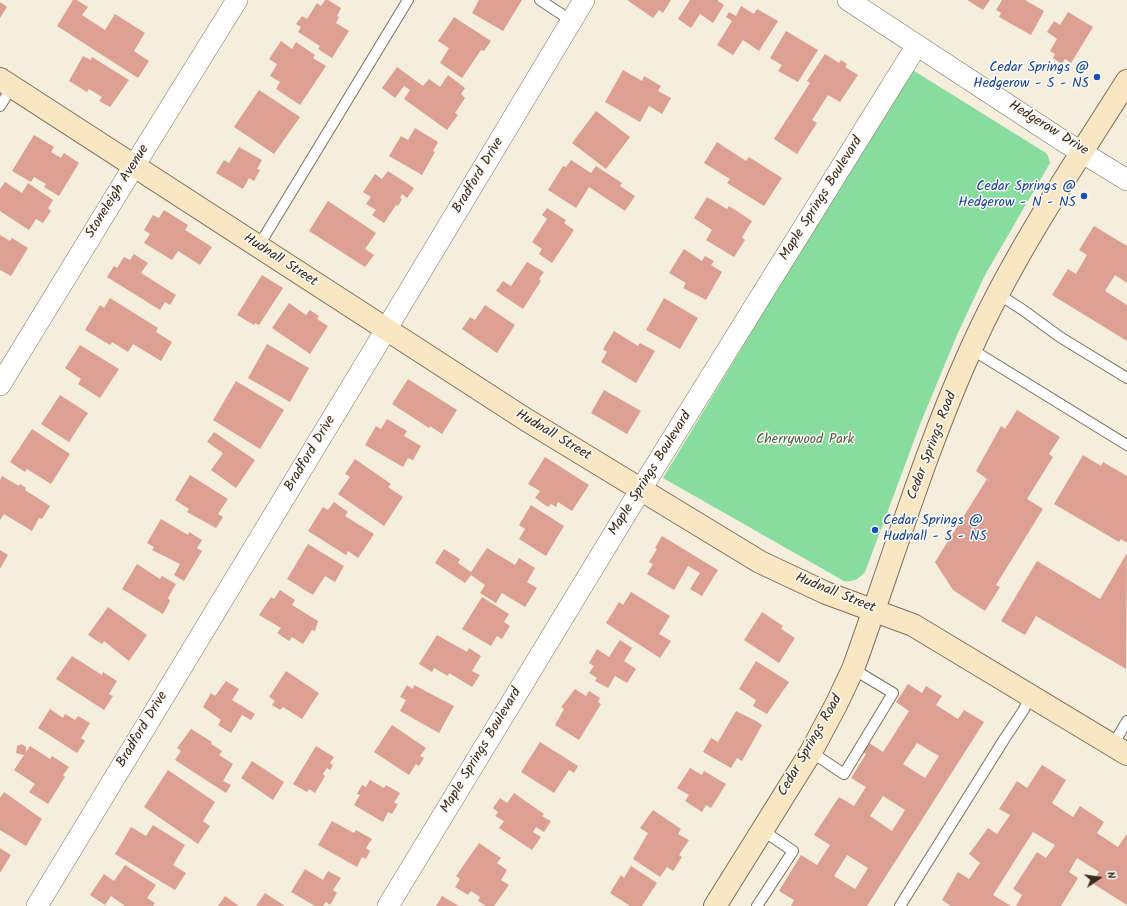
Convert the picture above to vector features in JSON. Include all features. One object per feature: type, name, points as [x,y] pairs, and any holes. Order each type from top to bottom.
[{"type":"street","name":"Stoneleigh Avenue","points":[[0,385],[237,0]]},
{"type":"street","name":"Bradford Drive","points":[[37,906],[584,0]]},
{"type":"street","name":"Hedgerow Drive","points":[[848,0],[1060,139],[1127,180]]},
{"type":"street","name":"Maple Springs Boulevard","points":[[388,906],[641,489],[917,45]]},
{"type":"street","name":"Cedar Springs Road","points":[[715,906],[811,752],[853,669],[933,442],[971,349],[998,294],[1045,210],[1127,81]]},
{"type":"street","name":"Hudnall Street","points":[[6,83],[525,419],[760,562],[826,593],[913,625],[1120,750]]},
{"type":"lane","points":[[258,247],[408,0]]},
{"type":"lane","points":[[540,0],[572,21]]},
{"type":"lane","points":[[0,106],[6,83]]},
{"type":"lane","points":[[998,294],[1060,337],[1127,378]]},
{"type":"lane","points":[[971,349],[1127,445]]},
{"type":"lane","points":[[811,752],[844,774],[893,693],[853,669]]},
{"type":"lane","points":[[900,906],[1005,738],[1023,712],[1031,696]]},
{"type":"lane","points":[[1120,750],[1127,721]]},
{"type":"lane","points":[[757,906],[793,851],[762,830]]},
{"type":"green space","name":"Cherrywood Park","points":[[911,69],[1046,153],[1050,163],[985,275],[957,335],[921,422],[865,572],[856,580],[844,581],[663,478]]},
{"type":"building","points":[[73,0],[77,0],[88,7],[82,15],[105,30],[115,14],[145,33],[134,51],[149,61],[138,78],[57,26]]},
{"type":"building","points":[[325,0],[328,0],[341,8],[337,16],[339,17],[336,23],[349,31],[332,58],[318,49],[320,46],[298,32],[301,27],[296,24],[302,16],[307,19],[317,3],[321,6]]},
{"type":"building","points":[[479,0],[522,0],[503,31],[472,13]]},
{"type":"building","points":[[627,0],[671,0],[663,13],[659,10],[653,18]]},
{"type":"building","points":[[690,0],[718,0],[724,5],[713,23],[700,14],[691,28],[678,19]]},
{"type":"building","points":[[967,0],[990,0],[983,10]]},
{"type":"building","points":[[1002,0],[1025,0],[1044,11],[1031,35],[999,17],[1001,13],[996,10]]},
{"type":"building","points":[[0,2],[7,7],[0,18]]},
{"type":"building","points":[[741,6],[754,14],[757,9],[778,21],[759,51],[743,40],[733,55],[717,45],[732,21],[726,17],[729,12],[736,16]]},
{"type":"building","points":[[1068,12],[1093,27],[1071,63],[1065,59],[1062,64],[1053,58],[1055,54],[1050,51],[1057,39],[1047,32],[1054,21],[1060,25]]},
{"type":"building","points":[[454,17],[491,41],[484,51],[481,50],[462,78],[440,63],[449,48],[438,41]]},
{"type":"building","points":[[786,31],[818,50],[798,82],[778,71],[782,65],[770,58]]},
{"type":"building","points":[[281,41],[292,49],[296,42],[315,55],[313,58],[326,66],[300,105],[276,89],[280,82],[270,76],[277,64],[269,59]]},
{"type":"building","points":[[825,54],[839,63],[841,60],[847,64],[845,67],[858,75],[840,102],[828,95],[812,120],[817,123],[797,154],[774,139],[810,83],[807,81]]},
{"type":"building","points":[[83,56],[91,60],[92,57],[129,80],[110,107],[99,101],[102,97],[89,89],[87,92],[69,81]]},
{"type":"building","points":[[397,67],[423,86],[429,79],[440,87],[448,75],[465,88],[461,94],[465,98],[455,113],[458,115],[447,130],[404,99],[410,90],[404,86],[395,98],[382,88]]},
{"type":"building","points":[[623,70],[642,81],[644,76],[661,86],[658,91],[671,98],[662,114],[649,106],[640,122],[605,102]]},
{"type":"building","points":[[259,90],[300,117],[274,154],[234,127]]},
{"type":"building","points":[[596,111],[630,137],[606,169],[572,143]]},
{"type":"building","points":[[415,128],[438,142],[433,151],[435,152],[422,175],[389,156],[401,136],[408,140]]},
{"type":"building","points":[[34,135],[54,147],[51,152],[61,158],[64,153],[79,163],[59,196],[44,187],[46,184],[34,177],[31,182],[12,171]]},
{"type":"building","points":[[717,142],[746,161],[749,157],[782,178],[764,206],[727,183],[730,179],[704,163]]},
{"type":"building","points":[[239,147],[262,160],[257,169],[260,170],[254,181],[249,178],[243,189],[216,173],[224,160],[229,163]]},
{"type":"building","points":[[571,160],[591,173],[596,166],[622,183],[620,186],[635,196],[625,211],[589,187],[576,208],[548,190],[563,166],[566,167]]},
{"type":"building","points":[[388,171],[414,188],[407,198],[402,194],[400,198],[402,199],[398,206],[396,205],[384,223],[372,215],[376,210],[366,204],[371,197],[363,192],[375,174],[382,179]]},
{"type":"building","points":[[5,182],[22,193],[28,183],[53,200],[48,208],[51,211],[43,223],[36,219],[29,230],[0,211],[0,189]]},
{"type":"building","points":[[707,197],[727,209],[729,206],[752,221],[742,237],[745,240],[734,257],[706,240],[712,230],[694,218]]},
{"type":"building","points":[[328,201],[376,233],[365,249],[374,255],[365,267],[309,231]]},
{"type":"building","points":[[547,208],[566,220],[564,223],[574,230],[552,263],[539,254],[542,249],[532,242],[547,219],[542,215]]},
{"type":"building","points":[[164,210],[188,225],[185,230],[212,247],[200,265],[178,251],[172,260],[144,243],[150,234],[144,230],[153,215],[159,218]]},
{"type":"building","points":[[1094,226],[1127,246],[1127,283],[1115,275],[1105,291],[1127,305],[1127,341],[1052,295],[1068,269],[1076,274],[1087,255],[1079,250]]},
{"type":"building","points":[[0,235],[10,241],[12,238],[28,248],[11,276],[0,270]]},
{"type":"building","points":[[684,249],[702,261],[705,256],[714,261],[711,265],[722,272],[706,300],[683,288],[686,283],[669,273]]},
{"type":"building","points":[[134,254],[148,263],[141,273],[176,295],[170,305],[165,302],[160,310],[107,277],[114,266],[117,268],[124,257],[130,260]]},
{"type":"building","points":[[527,262],[544,272],[539,279],[541,281],[523,309],[496,291],[503,281],[511,286]]},
{"type":"building","points":[[262,275],[283,288],[259,325],[255,323],[254,325],[237,315]]},
{"type":"building","points":[[110,298],[158,328],[156,332],[172,342],[161,361],[133,344],[128,352],[112,342],[110,345],[85,330],[100,305],[104,308]]},
{"type":"building","points":[[664,298],[698,318],[680,349],[646,330]]},
{"type":"building","points":[[289,303],[306,315],[310,310],[319,316],[317,319],[328,326],[310,354],[272,328]]},
{"type":"building","points":[[485,305],[515,325],[497,353],[462,329],[470,317],[475,320]]},
{"type":"building","points":[[614,331],[638,346],[640,343],[655,351],[636,383],[601,362],[607,352],[603,349]]},
{"type":"building","points":[[267,344],[309,368],[290,402],[248,378]]},
{"type":"building","points":[[80,345],[119,369],[100,398],[78,384],[81,379],[65,368]]},
{"type":"building","points":[[408,379],[457,410],[442,434],[430,426],[429,428],[392,404]]},
{"type":"building","points":[[236,381],[284,410],[260,449],[213,420]]},
{"type":"building","points":[[604,390],[641,411],[627,434],[591,413]]},
{"type":"building","points":[[60,395],[88,413],[69,442],[41,424]]},
{"type":"building","points":[[1017,410],[1060,437],[1049,454],[1053,457],[1027,499],[1043,509],[996,585],[1000,587],[985,611],[953,590],[935,562],[987,479],[976,471],[1001,426],[1005,429]]},
{"type":"building","points":[[387,419],[407,431],[404,436],[421,446],[413,460],[408,458],[403,467],[365,445],[376,426],[381,429]]},
{"type":"building","points":[[32,429],[70,454],[51,484],[27,469],[25,472],[10,462]]},
{"type":"building","points":[[214,432],[255,460],[236,488],[211,470],[223,453],[207,442]]},
{"type":"building","points":[[1083,455],[1101,466],[1103,462],[1127,476],[1127,543],[1121,539],[1119,542],[1054,504]]},
{"type":"building","points":[[545,457],[589,485],[572,511],[558,502],[556,507],[551,504],[548,507],[535,498],[540,491],[528,484]]},
{"type":"building","points":[[355,459],[391,484],[388,487],[403,497],[384,526],[338,494],[350,477],[345,474]]},
{"type":"building","points":[[190,475],[228,499],[218,514],[223,517],[216,528],[187,512],[189,509],[175,500]]},
{"type":"building","points":[[2,476],[19,486],[20,484],[26,488],[25,490],[50,506],[42,519],[39,518],[32,531],[4,514],[0,520],[0,480]]},
{"type":"building","points":[[334,502],[348,512],[345,516],[374,534],[358,558],[348,551],[346,555],[308,531],[323,507],[328,510]]},
{"type":"building","points":[[531,505],[564,526],[546,556],[519,539],[525,529],[519,525]]},
{"type":"building","points":[[161,519],[188,535],[189,532],[202,540],[197,548],[202,551],[184,581],[174,575],[180,564],[152,550],[154,547],[147,543]]},
{"type":"building","points":[[662,536],[718,570],[702,596],[690,589],[700,573],[688,566],[674,590],[647,574],[653,564],[649,562],[657,549],[655,548]]},
{"type":"building","points":[[308,544],[344,566],[335,582],[325,576],[313,595],[287,579]]},
{"type":"building","points":[[487,548],[515,565],[519,558],[535,568],[527,582],[537,588],[525,607],[502,593],[496,603],[480,593],[485,585],[471,575],[465,583],[435,563],[444,549],[460,559],[458,563],[471,572]]},
{"type":"building","points":[[0,550],[8,555],[0,569]]},
{"type":"building","points":[[1127,553],[1126,669],[1036,616],[1025,635],[1001,621],[1037,561],[1100,599]]},
{"type":"building","points":[[137,564],[160,579],[162,576],[176,584],[168,598],[170,601],[163,614],[122,589]]},
{"type":"building","points":[[280,590],[295,600],[292,605],[318,621],[315,631],[312,630],[303,644],[292,637],[289,641],[277,633],[281,628],[259,615],[271,597],[274,599]]},
{"type":"building","points":[[631,592],[670,616],[659,634],[671,641],[660,658],[606,623],[619,602],[623,605]]},
{"type":"building","points":[[482,597],[509,614],[504,622],[510,626],[502,639],[497,636],[491,646],[462,629]]},
{"type":"building","points":[[108,607],[147,635],[129,661],[104,641],[102,644],[88,635]]},
{"type":"building","points":[[762,612],[783,626],[781,629],[795,638],[779,663],[744,640]]},
{"type":"building","points":[[437,635],[467,652],[469,648],[481,656],[472,671],[480,675],[472,687],[449,673],[448,676],[434,668],[432,672],[419,664]]},
{"type":"building","points":[[620,640],[632,648],[624,661],[636,669],[627,683],[615,676],[608,688],[595,681],[597,678],[589,673],[594,666],[589,663],[597,649],[609,657]]},
{"type":"building","points":[[72,656],[102,675],[103,672],[117,681],[109,694],[113,696],[104,710],[56,679]]},
{"type":"building","points":[[756,661],[789,682],[767,714],[753,706],[756,700],[739,689]]},
{"type":"building","points":[[286,671],[319,693],[302,719],[283,707],[280,710],[272,705],[275,701],[269,697]]},
{"type":"building","points":[[226,681],[239,689],[232,700],[255,714],[251,720],[242,715],[231,733],[218,725],[221,720],[203,707],[211,693],[215,696]]},
{"type":"building","points":[[908,684],[922,693],[926,686],[942,696],[936,705],[958,719],[964,710],[984,722],[867,906],[791,906],[794,900],[779,891],[801,855],[817,865],[830,845],[814,835],[839,797],[854,806],[866,787],[851,778],[866,754],[863,752],[869,743],[883,752],[909,711],[896,702]],"holes":[[[917,743],[939,756],[925,778],[903,764]],[[883,796],[905,810],[892,831],[870,816]],[[847,855],[868,868],[855,889],[834,876]]]},
{"type":"building","points":[[407,685],[413,689],[414,685],[454,706],[439,733],[400,711],[406,700],[400,697]]},
{"type":"building","points":[[575,689],[586,696],[589,691],[600,698],[598,702],[601,704],[579,740],[555,725],[564,709],[561,707]]},
{"type":"building","points":[[50,709],[63,718],[65,714],[75,720],[78,716],[90,723],[81,738],[85,741],[77,753],[38,728]]},
{"type":"building","points":[[736,711],[762,725],[742,761],[737,758],[731,768],[703,752],[711,738],[718,742]]},
{"type":"building","points":[[392,725],[426,748],[420,756],[424,758],[419,766],[416,764],[409,775],[374,752]]},
{"type":"building","points":[[191,729],[212,742],[211,744],[222,751],[219,755],[233,764],[223,781],[231,785],[226,793],[175,760],[181,751],[177,748]]},
{"type":"building","points":[[540,742],[578,766],[574,773],[569,770],[554,793],[521,772]]},
{"type":"building","points":[[22,744],[26,747],[26,752],[30,746],[50,759],[52,756],[69,767],[63,775],[65,777],[48,804],[29,792],[35,784],[14,770],[24,755],[16,753],[17,746]]},
{"type":"building","points":[[316,746],[334,757],[330,763],[333,765],[330,770],[327,768],[323,774],[325,776],[315,793],[309,789],[307,792],[293,784]]},
{"type":"building","points":[[252,761],[284,782],[273,800],[241,778]]},
{"type":"building","points":[[1042,765],[1066,780],[1052,803],[1073,817],[1080,806],[1104,822],[1097,833],[1118,847],[1126,835],[1127,836],[1127,905],[1092,883],[1099,872],[1077,858],[1069,872],[1078,878],[1061,906],[1016,906],[1022,895],[1013,889],[1037,852],[1046,858],[1055,845],[1033,832],[993,895],[1011,906],[951,906],[942,900],[958,872],[969,879],[980,863],[969,854],[988,828],[997,834],[1010,815],[999,809],[1017,781],[1027,788]]},
{"type":"building","points":[[690,768],[702,775],[704,771],[726,784],[711,808],[706,805],[702,812],[685,801],[689,795],[677,788]]},
{"type":"building","points":[[168,770],[215,802],[203,821],[210,826],[198,844],[144,807]]},
{"type":"building","points":[[370,780],[384,788],[386,785],[400,793],[394,803],[398,804],[392,814],[388,812],[383,822],[354,805],[360,795],[357,794],[362,785],[366,787]]},
{"type":"building","points":[[4,792],[42,819],[26,846],[0,830],[0,798]]},
{"type":"building","points":[[514,793],[544,814],[542,816],[551,821],[544,832],[536,827],[533,832],[541,837],[532,850],[499,828],[504,821],[495,816],[498,812],[493,808],[500,798],[507,803]]},
{"type":"building","points":[[653,810],[681,829],[678,834],[689,840],[679,855],[682,857],[673,871],[667,867],[660,877],[633,859],[648,833],[640,828]]},
{"type":"building","points":[[332,821],[354,833],[356,830],[372,839],[366,848],[370,851],[366,859],[362,857],[357,867],[318,845]]},
{"type":"building","points":[[153,825],[185,845],[173,865],[186,873],[175,890],[115,854],[131,827],[146,836]]},
{"type":"building","points":[[479,843],[501,858],[497,863],[507,870],[501,880],[509,885],[494,906],[486,906],[478,901],[480,897],[471,891],[468,895],[455,887],[460,879],[456,876]]},
{"type":"building","points":[[0,848],[11,855],[0,873]]},
{"type":"building","points":[[125,865],[156,885],[147,898],[155,903],[153,906],[125,906],[111,896],[105,905],[90,895],[104,874],[114,881]]},
{"type":"building","points":[[631,866],[657,883],[642,906],[630,906],[610,893],[621,875],[624,878]]},
{"type":"building","points":[[305,869],[323,880],[328,871],[341,878],[333,890],[337,893],[330,905],[326,902],[323,906],[315,906],[291,892]]},
{"type":"building","points":[[265,893],[285,906],[256,906]]},
{"type":"building","points":[[225,896],[239,906],[218,906]]},
{"type":"building","points":[[442,896],[459,906],[436,906]]},
{"type":"place","name":"Cedar Springs @ Hedgerow - S - NS","points":[[1097,77]]},
{"type":"place","name":"Cedar Springs @ Hedgerow - N - NS","points":[[1084,196]]},
{"type":"place","name":"Cedar Springs @ Hudnall - S - NS","points":[[875,530]]}]
